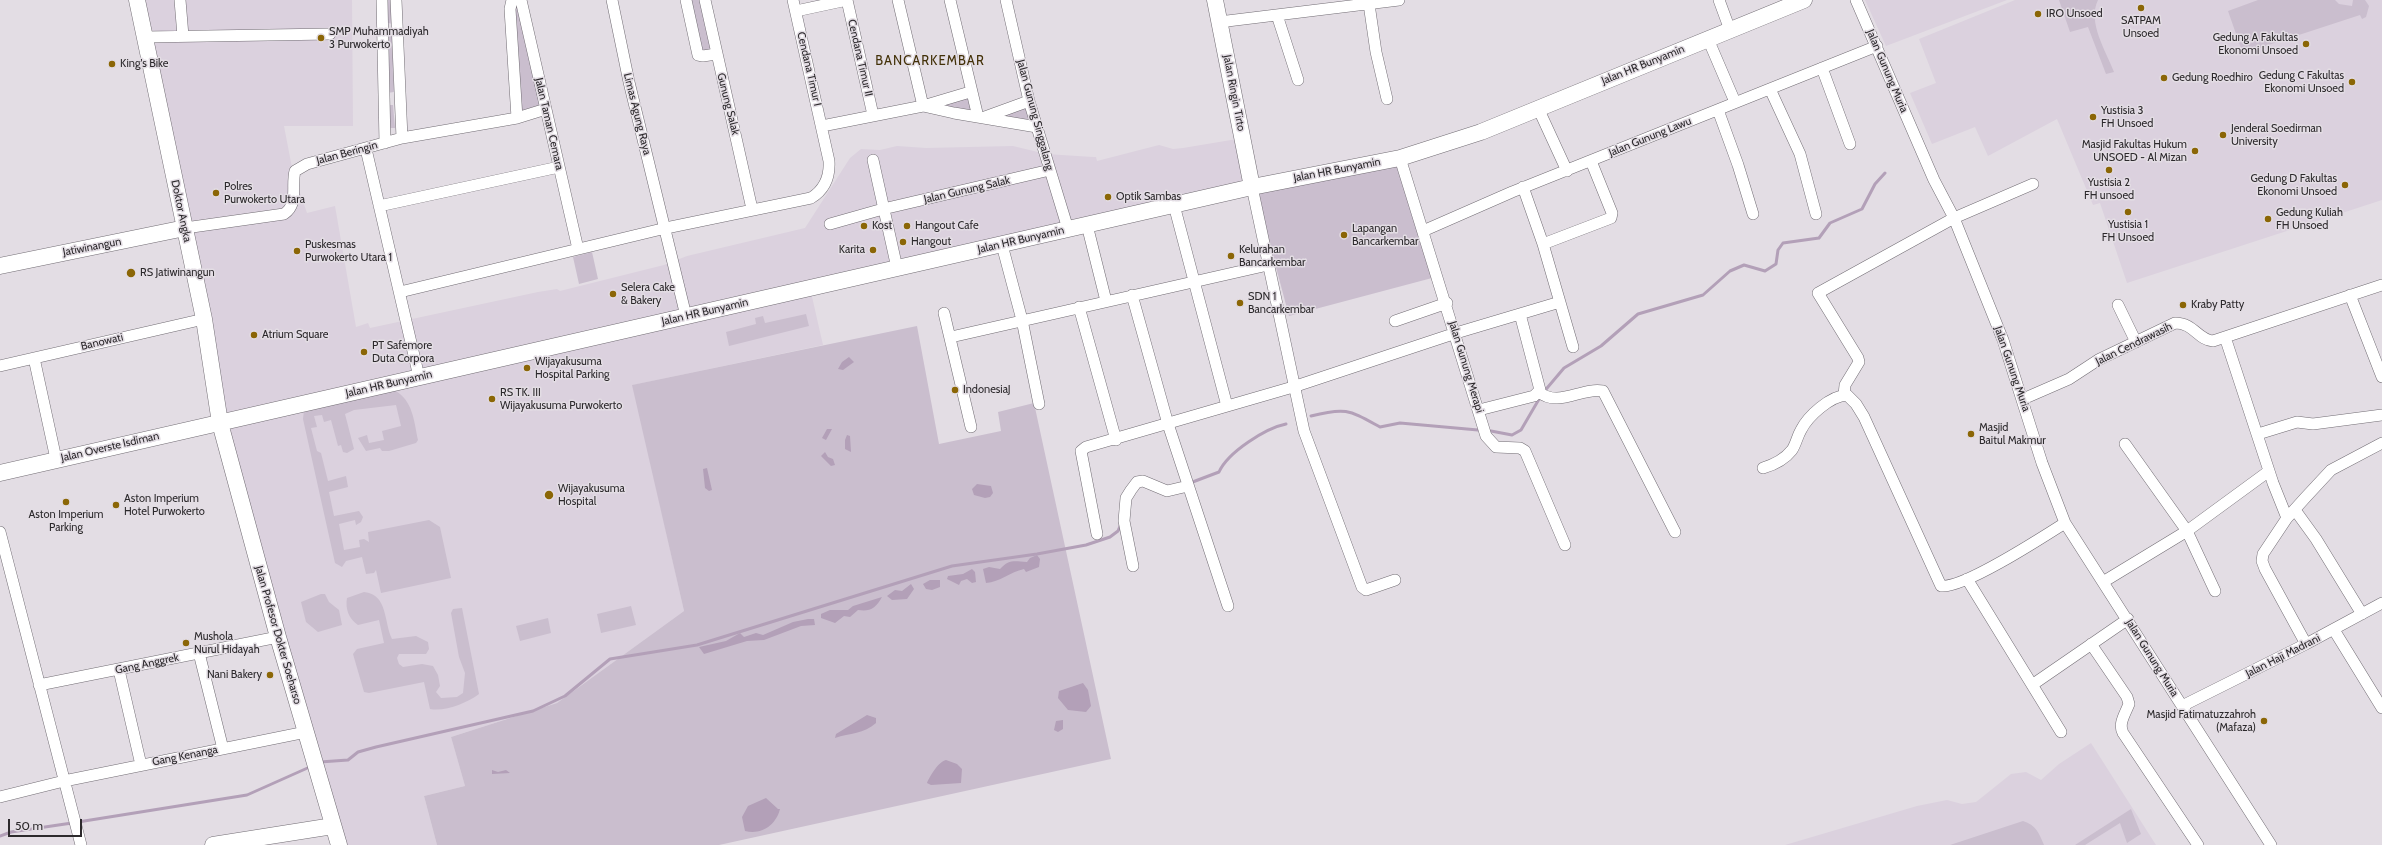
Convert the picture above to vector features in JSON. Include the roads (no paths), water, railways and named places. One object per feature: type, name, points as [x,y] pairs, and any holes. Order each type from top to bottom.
[{"type":"main road","name":"Doktor Angka","points":[[137,0],[204,319],[220,423]]},
{"type":"main road","name":"Jalan Ringin Tirto","points":[[1215,0],[1252,187]]},
{"type":"main road","name":"Jalan HR Bunyamin","points":[[220,423],[1252,187],[1400,158],[1481,132],[1804,0]]},
{"type":"main road","name":"Jatiwinangun","points":[[0,266],[185,228]]},
{"type":"main road","name":"Jalan Overste Isdiman","points":[[0,473],[56,459],[220,423]]},
{"type":"main road","name":"Jalan Profesor Dokter Soeharso","points":[[220,423],[278,637],[339,845]]},
{"type":"main road","points":[[212,845],[255,842],[333,826]]},
{"type":"street","points":[[180,0],[183,36]]},
{"type":"street","points":[[382,0],[385,143]]},
{"type":"street","points":[[396,0],[398,97],[402,138]]},
{"type":"street","points":[[512,0],[510,9],[516,118]]},
{"type":"street","name":"Jalan Taman Cemara","points":[[521,0],[578,249]]},
{"type":"street","name":"Limas Agung Raya","points":[[612,0],[629,82],[666,228],[686,316]]},
{"type":"street","points":[[686,0],[698,55],[703,56],[716,54]]},
{"type":"street","name":"Gunung Salak","points":[[705,0],[752,209]]},
{"type":"street","points":[[794,6],[847,0]]},
{"type":"street","name":"Cendana Timur II","points":[[847,0],[873,115]]},
{"type":"street","points":[[898,0],[922,106]]},
{"type":"street","points":[[950,0],[970,92],[981,117]]},
{"type":"street","name":"Jalan Gunung Singgalang","points":[[1006,0],[1029,102],[1068,229]]},
{"type":"street","points":[[1219,22],[1399,0]]},
{"type":"street","points":[[1719,0],[1730,30]]},
{"type":"street","name":"Jalan Gunung Muria","points":[[1856,0],[1934,180],[1954,218],[2003,340],[2023,399],[2042,463],[2065,523],[2128,619],[2271,845]]},
{"type":"street","points":[[1369,4],[1376,52],[1387,99]]},
{"type":"street","name":"Cendana Timur I","points":[[400,292],[666,228],[811,198],[820,192],[829,176],[830,169],[822,126],[794,6]]},
{"type":"street","points":[[1277,15],[1298,80]]},
{"type":"street","points":[[382,29],[396,29]]},
{"type":"street","points":[[146,38],[330,34]]},
{"type":"street","points":[[1708,39],[1735,102]]},
{"type":"street","name":"Jalan Gunung Lawu","points":[[1423,231],[1524,187],[1877,46]]},
{"type":"street","points":[[1822,68],[1850,144]]},
{"type":"street","points":[[1770,90],[1802,159],[1816,214]]},
{"type":"street","points":[[822,126],[922,106],[970,92]]},
{"type":"street","points":[[384,97],[398,97]]},
{"type":"street","points":[[981,117],[1029,102]]},
{"type":"street","points":[[922,106],[1037,127]]},
{"type":"street","points":[[1538,108],[1567,171]]},
{"type":"street","name":"Jalan Beringin","points":[[185,228],[284,214],[292,207],[294,176],[298,167],[402,138],[516,118],[546,109]]},
{"type":"street","points":[[1718,110],[1738,165],[1753,214]]},
{"type":"street","points":[[366,149],[419,377]]},
{"type":"street","name":"Jalan Gunung Merapi","points":[[1400,158],[1491,444],[1496,447],[1520,448],[1525,451],[1565,545]]},
{"type":"street","points":[[873,160],[897,268]]},
{"type":"street","points":[[1544,244],[1612,218],[1612,213],[1591,161]]},
{"type":"street","points":[[379,206],[559,167]]},
{"type":"street","name":"Jalan Gunung Salak","points":[[830,224],[883,209],[1050,170]]},
{"type":"street","points":[[1844,395],[1845,385],[1858,362],[1858,358],[1818,294],[1954,218],[2033,184]]},
{"type":"street","points":[[1252,187],[1304,431],[1362,587],[1366,590],[1395,580]]},
{"type":"street","points":[[1524,187],[1544,244],[1573,347]]},
{"type":"street","points":[[1174,206],[1227,406]]},
{"type":"street","points":[[1087,225],[1106,301]]},
{"type":"street","points":[[1002,245],[1022,320],[1039,404]]},
{"type":"street","points":[[951,336],[1268,265]]},
{"type":"street","name":"Jalan Cendrawasih","points":[[2023,399],[2069,379],[2089,365],[2175,323],[2188,324],[2209,341],[2225,337],[2382,284]]},
{"type":"street","points":[[1132,295],[1168,424],[1228,606]]},
{"type":"street","points":[[2350,295],[2382,375]]},
{"type":"street","points":[[1097,534],[1081,451],[1086,447],[1116,440],[1294,387],[1456,333],[1560,302]]},
{"type":"street","points":[[1395,321],[1446,303]]},
{"type":"street","points":[[2118,305],[2136,342]]},
{"type":"street","points":[[1079,307],[1116,440]]},
{"type":"street","points":[[944,313],[951,336],[971,427]]},
{"type":"street","points":[[1520,314],[1540,384],[1541,394]]},
{"type":"street","name":"Banowati","points":[[0,366],[204,319]]},
{"type":"street","points":[[2225,337],[2269,471],[2287,518]]},
{"type":"street","points":[[34,358],[56,459]]},
{"type":"street","points":[[1479,410],[1541,394],[1555,398],[1603,391],[1675,532]]},
{"type":"street","points":[[1763,468],[1786,456],[1792,450],[1801,430],[1813,414],[1844,395]]},
{"type":"street","points":[[1844,395],[1856,404],[1864,417],[1940,585],[1950,586],[1967,579],[2028,546],[2065,523]]},
{"type":"street","points":[[2258,434],[2297,422],[2313,424],[2382,415]]},
{"type":"street","points":[[2306,644],[2262,561],[2263,554],[2287,518],[2331,470],[2382,443]]},
{"type":"street","points":[[2125,444],[2186,531],[2215,591]]},
{"type":"street","points":[[2103,582],[2186,531],[2269,471]]},
{"type":"street","points":[[1133,566],[1124,521],[1126,498],[1131,490],[1137,482],[1143,481],[1149,482],[1167,491],[1188,486]]},
{"type":"street","points":[[2295,510],[2316,539],[2362,614]]},
{"type":"street","points":[[0,532],[81,845]]},
{"type":"street","points":[[1967,579],[2061,732]]},
{"type":"street","name":"Jalan Haji Madrani","points":[[2182,706],[2334,630],[2382,603]]},
{"type":"street","points":[[2032,686],[2128,619]]},
{"type":"street","points":[[2334,630],[2382,708]]},
{"type":"street","name":"Gang Anggrek","points":[[39,685],[278,637]]},
{"type":"street","points":[[2091,644],[2127,697],[2129,704],[2122,722],[2121,729],[2123,733],[2198,845]]},
{"type":"street","points":[[199,653],[224,749]]},
{"type":"street","points":[[119,670],[141,765]]},
{"type":"street","name":"Gang Kenanga","points":[[0,797],[64,781],[306,732]]},
{"type":"waterway","points":[[1491,431],[1512,435],[1521,430],[1542,394],[1564,368],[1601,346],[1638,314],[1703,295],[1730,271],[1744,265],[1765,271],[1776,264],[1778,250],[1783,243],[1819,238],[1830,223],[1862,209],[1875,184],[1885,173]]},
{"type":"waterway","points":[[1311,416],[1340,411],[1354,414],[1380,427],[1400,423],[1478,430]]},
{"type":"waterway","points":[[1190,483],[1219,472],[1230,457],[1248,442],[1268,430],[1286,424]]},
{"type":"waterway","points":[[320,762],[348,760],[358,752],[376,747],[533,711],[565,696],[610,659],[697,645],[952,566],[1037,554],[1086,545],[1110,537],[1118,531],[1120,526]]},
{"type":"waterway","points":[[78,822],[247,795],[312,766]]},
{"type":"waterway","points":[[0,836],[11,832],[72,823]]},
{"type":"place","name":"SATPAM Unsoed","points":[[2141,8]]},
{"type":"place","name":"IRO Unsoed","points":[[2038,14]]},
{"type":"place","name":"SMP Muhammadiyah 3 Purwokerto","points":[[321,38]]},
{"type":"place","name":"Gedung A Fakultas Ekonomi Unsoed","points":[[2306,44]]},
{"type":"place","name":"King's Bike","points":[[112,64]]},
{"type":"place","name":"Gedung Roedhiro","points":[[2164,78]]},
{"type":"place","name":"Gedung C Fakultas Ekonomi Unsoed","points":[[2352,82]]},
{"type":"place","name":"Yustisia 3 FH Unsoed","points":[[2093,117]]},
{"type":"place","name":"Jenderal Soedirman University","points":[[2223,135]]},
{"type":"place","name":"Masjid Fakultas Hukum UNSOED - Al Mizan","points":[[2195,151]]},
{"type":"place","name":"Yustisia 2 FH unsoed","points":[[2109,170]]},
{"type":"place","name":"Gedung D Fakultas Ekonomi Unsoed","points":[[2345,185]]},
{"type":"place","name":"Polres Purwokerto Utara","points":[[216,193]]},
{"type":"place","name":"Optik Sambas","points":[[1108,197]]},
{"type":"place","name":"Yustisia 1 FH Unsoed","points":[[2128,212]]},
{"type":"place","name":"Gedung Kuliah FH Unsoed","points":[[2268,219]]},
{"type":"place","name":"Kost","points":[[864,226]]},
{"type":"place","name":"Hangout Cafe","points":[[907,226]]},
{"type":"place","name":"Lapangan Bancarkembar","points":[[1344,235]]},
{"type":"place","name":"Hangout","points":[[903,242]]},
{"type":"place","name":"Karita","points":[[873,250]]},
{"type":"place","name":"Puskesmas Purwokerto Utara 1","points":[[297,251]]},
{"type":"place","name":"Kelurahan Bancarkembar","points":[[1231,256]]},
{"type":"place","name":"RS Jatiwinangun","points":[[131,273]]},
{"type":"place","name":"Selera Cake & Bakery","points":[[613,294]]},
{"type":"place","name":"SDN 1 Bancarkembar","points":[[1240,303]]},
{"type":"place","name":"Kraby Patty","points":[[2183,305]]},
{"type":"place","name":"Atrium Square","points":[[254,335]]},
{"type":"place","name":"PT Safemore Duta Corpora","points":[[364,352]]},
{"type":"place","name":"Wijayakusuma Hospital Parking","points":[[527,368]]},
{"type":"place","name":"IndonesiaJ","points":[[955,390]]},
{"type":"place","name":"RS TK. III Wijayakusuma Purwokerto","points":[[492,399]]},
{"type":"place","name":"Masjid Baitul Makmur","points":[[1971,434]]},
{"type":"place","name":"Wijayakusuma Hospital","points":[[549,495]]},
{"type":"place","name":"Aston Imperium Parking","points":[[66,502]]},
{"type":"place","name":"Aston Imperium Hotel Purwokerto","points":[[116,505]]},
{"type":"place","name":"Mushola Nurul Hidayah","points":[[186,643]]},
{"type":"place","name":"Nani Bakery","points":[[270,675]]},
{"type":"place","name":"Masjid Fatimatuzzahroh (Mafaza)","points":[[2264,721]]},
{"type":"district","name":"BANCARKEMBAR","points":[[930,61]]}]
